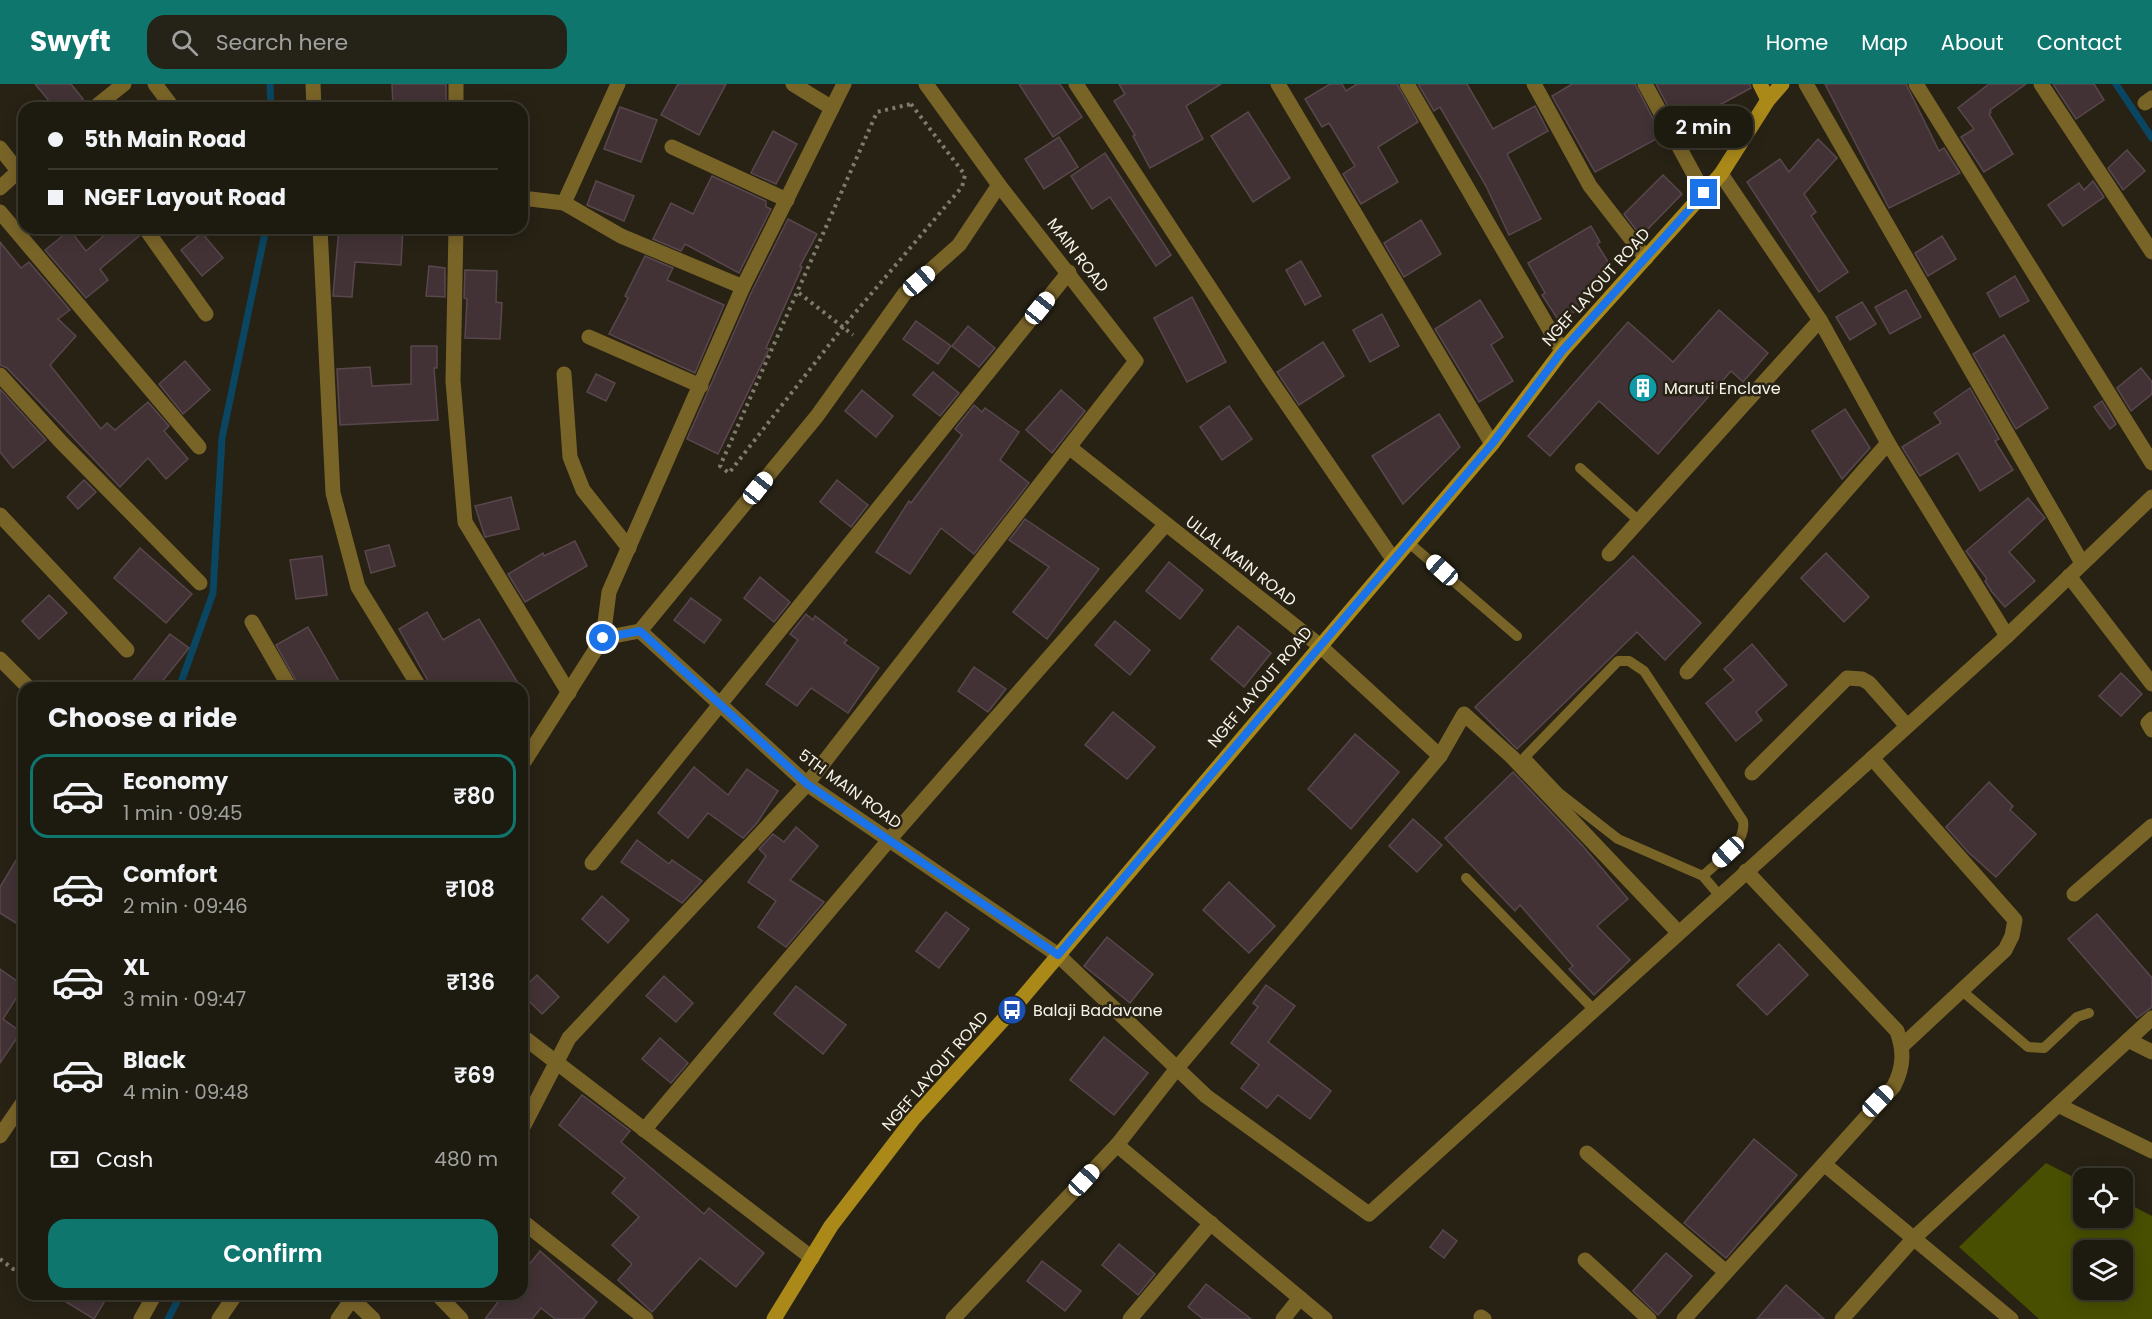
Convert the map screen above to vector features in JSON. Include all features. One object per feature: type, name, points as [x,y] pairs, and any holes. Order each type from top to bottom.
[{"type":"street","points":[[155,84],[168,102]]},
{"type":"street","points":[[313,84],[314,102]]},
{"type":"street","points":[[456,84],[456,102]]},
{"type":"street","points":[[564,203],[618,84]]},
{"type":"street","points":[[793,84],[832,108]]},
{"type":"street","points":[[528,756],[603,638],[609,592],[743,286],[844,84]]},
{"type":"street","name":"MAIN ROAD","points":[[926,84],[999,185],[1136,361],[1069,447]]},
{"type":"street","points":[[1076,84],[1269,378],[1393,559]]},
{"type":"street","points":[[1278,84],[1492,444]]},
{"type":"street","points":[[1407,84],[1562,351]]},
{"type":"street","points":[[1534,84],[1590,186],[1646,258]]},
{"type":"street","points":[[1645,84],[1704,193]]},
{"type":"street","points":[[1760,84],[1768,100]]},
{"type":"street","name":"NGEF LAYOUT ROAD","points":[[774,1319],[831,1226],[914,1118],[1058,955],[1492,444],[1562,351],[1721,174],[1768,100],[1782,84]]},
{"type":"street","points":[[1806,84],[2082,563]]},
{"type":"street","points":[[1916,84],[2152,463]]},
{"type":"street","points":[[2041,84],[2152,252]]},
{"type":"street","points":[[100,102],[114,87]]},
{"type":"street","points":[[672,147],[787,200]]},
{"type":"street","points":[[0,148],[18,166]]},
{"type":"street","points":[[0,188],[18,172]]},
{"type":"street","points":[[1721,174],[1820,320],[1888,443],[2007,636]]},
{"type":"street","points":[[603,638],[640,631],[817,416],[905,293],[959,245],[999,185]]},
{"type":"street","points":[[528,199],[564,203],[621,236],[743,286]]},
{"type":"street","points":[[0,212],[18,233]]},
{"type":"street","points":[[19,234],[199,447]]},
{"type":"street","points":[[149,234],[206,314]]},
{"type":"street","points":[[320,234],[333,493],[358,587],[416,682]]},
{"type":"street","points":[[456,234],[453,381],[465,522],[569,693]]},
{"type":"street","points":[[592,863],[718,703],[1069,272]]},
{"type":"street","points":[[1609,554],[1820,320]]},
{"type":"street","points":[[588,337],[701,386]]},
{"type":"street","points":[[564,374],[570,458],[583,490],[629,548]]},
{"type":"street","points":[[0,375],[61,442],[200,583]]},
{"type":"street","points":[[1687,672],[1888,443]]},
{"type":"street","points":[[528,1117],[569,1038],[807,784],[1069,447]]},
{"type":"street","name":"ULLAL MAIN ROAD","points":[[1069,447],[1319,645],[1440,756]]},
{"type":"street","points":[[1593,1009],[2007,636],[2152,497]]},
{"type":"street","points":[[0,515],[127,650]]},
{"type":"street","points":[[644,1130],[890,840],[1166,524]]},
{"type":"street","points":[[2069,576],[2152,684]]},
{"type":"street","points":[[252,622],[287,682]]},
{"type":"street","name":"5TH MAIN ROAD","points":[[640,631],[807,784],[1058,955],[1206,1096],[1369,1214],[1593,1009]]},
{"type":"street","points":[[0,658],[23,682]]},
{"type":"street","points":[[1752,773],[1847,678],[1862,679],[1869,683],[1907,726]]},
{"type":"street","points":[[953,1319],[1117,1145],[1178,1067],[1440,756],[1464,714],[1512,757],[1678,932]]},
{"type":"street","points":[[2152,719],[2148,723],[2152,729]]},
{"type":"street","points":[[1872,758],[2015,920],[2012,936],[2005,950],[1902,1046]]},
{"type":"street","points":[[2074,894],[2152,826]]},
{"type":"street","points":[[1684,1319],[1894,1086],[1903,1060],[1898,1030],[1746,871]]},
{"type":"street","points":[[1842,1319],[1914,1238],[2152,1018]]},
{"type":"street","points":[[2128,1040],[2152,1052]]},
{"type":"street","points":[[528,1041],[812,1258]]},
{"type":"street","points":[[2058,1105],[2152,1151]]},
{"type":"street","points":[[0,1136],[18,1110]]},
{"type":"street","points":[[1117,1145],[1325,1319]]},
{"type":"street","points":[[1587,1153],[1726,1272]]},
{"type":"street","points":[[1824,1164],[2011,1319]]},
{"type":"street","points":[[1130,1319],[1211,1223]]},
{"type":"street","points":[[528,1226],[646,1319]]},
{"type":"street","points":[[1585,1260],[1649,1319]]},
{"type":"street","points":[[1283,1319],[1300,1298]]},
{"type":"street","points":[[141,1319],[152,1300]]},
{"type":"street","points":[[219,1319],[232,1300]]},
{"type":"street","points":[[338,1319],[348,1300]]},
{"type":"street","points":[[353,1300],[373,1319]]},
{"type":"street","points":[[443,1300],[460,1319]]},
{"type":"lane","points":[[1580,468],[1639,521]]},
{"type":"lane","points":[[1408,542],[1517,636]]},
{"type":"lane","points":[[1702,876],[1741,840],[1745,831],[1743,821],[1644,671],[1629,661],[1618,662],[1525,757],[1559,793],[1618,839],[1702,876],[1719,895]]},
{"type":"lane","points":[[1466,878],[1593,1009]]},
{"type":"lane","points":[[1961,990],[2028,1047],[2044,1048],[2077,1017],[2090,1013]]},
{"type":"path","points":[[911,105],[965,175],[962,187],[843,327],[729,473],[720,466],[799,293],[877,112],[911,105]]},
{"type":"path","points":[[799,293],[867,346]]},
{"type":"path","points":[[0,1259],[13,1269],[18,1269]]},
{"type":"green space","points":[[2046,1163],[2073,1177],[2073,1228],[2133,1228],[2133,1206],[2152,1216],[2152,1319],[2039,1319],[1959,1247]]},
{"type":"building","points":[[35,84],[71,84],[83,99],[80,102],[50,102]]},
{"type":"building","points":[[392,84],[446,84],[446,102],[393,102]]},
{"type":"building","points":[[678,84],[726,84],[699,135],[661,115]]},
{"type":"building","points":[[1019,84],[1060,84],[1082,117],[1053,137]]},
{"type":"building","points":[[1119,84],[1221,84],[1186,106],[1203,139],[1150,168],[1133,136],[1135,135],[1114,101],[1125,94]]},
{"type":"building","points":[[1330,84],[1342,84],[1346,91],[1357,84],[1397,84],[1418,122],[1378,147],[1398,182],[1361,204],[1343,174],[1355,166],[1329,123],[1322,127],[1305,99]]},
{"type":"building","points":[[1418,84],[1467,84],[1493,129],[1535,106],[1548,131],[1507,154],[1541,219],[1509,235],[1486,186],[1440,107],[1434,111]]},
{"type":"building","points":[[1572,84],[1635,84],[1662,136],[1595,172],[1552,96]]},
{"type":"building","points":[[1656,84],[1750,84],[1751,88],[1679,127]]},
{"type":"building","points":[[1825,84],[1906,84],[1939,151],[1944,148],[1960,173],[1889,208]]},
{"type":"building","points":[[1989,84],[2026,84],[1990,110],[1989,114],[2013,154],[1984,172],[1961,137],[1974,129],[1958,108]]},
{"type":"building","points":[[2053,84],[2094,84],[2104,100],[2076,119]]},
{"type":"building","points":[[620,107],[657,120],[641,162],[604,149]]},
{"type":"building","points":[[1248,112],[1290,178],[1253,202],[1211,136]]},
{"type":"building","points":[[773,131],[797,144],[776,184],[751,173]]},
{"type":"building","points":[[1059,137],[1078,167],[1044,189],[1025,159]]},
{"type":"building","points":[[1818,139],[1837,158],[1804,194],[1816,212],[1811,216],[1848,272],[1819,292],[1747,182],[1780,159],[1789,172]]},
{"type":"building","points":[[2127,150],[2145,171],[2123,190],[2108,168]]},
{"type":"building","points":[[1105,153],[1171,255],[1156,266],[1110,197],[1092,209],[1071,176]]},
{"type":"building","points":[[1663,175],[1682,194],[1641,236],[1624,214]]},
{"type":"building","points":[[712,176],[766,201],[766,207],[771,209],[739,273],[685,244],[681,251],[653,239],[671,203],[693,214]]},
{"type":"building","points":[[596,181],[634,196],[624,221],[587,205]]},
{"type":"building","points":[[2093,181],[2104,197],[2063,226],[2048,205],[2079,183],[2084,190]]},
{"type":"building","points":[[788,219],[817,234],[800,266],[802,267],[766,348],[769,349],[718,454],[687,439],[752,291]]},
{"type":"building","points":[[1421,220],[1441,254],[1404,277],[1384,243]]},
{"type":"building","points":[[1591,226],[1600,242],[1597,244],[1615,273],[1584,292],[1590,302],[1559,321],[1542,295],[1545,293],[1528,263]]},
{"type":"building","points":[[65,234],[73,234],[86,251],[106,234],[138,234],[139,236],[100,269],[108,280],[86,298],[45,250]]},
{"type":"building","points":[[203,234],[223,258],[202,276],[181,250]]},
{"type":"building","points":[[338,234],[403,234],[401,265],[355,262],[352,297],[333,296]]},
{"type":"building","points":[[1942,236],[1956,259],[1928,276],[1915,253]]},
{"type":"building","points":[[0,242],[21,268],[29,262],[70,310],[58,319],[76,336],[50,365],[101,429],[107,423],[115,430],[148,402],[169,426],[164,431],[188,459],[166,479],[148,458],[120,487],[7,368],[0,365]]},
{"type":"building","points":[[645,256],[673,268],[667,280],[724,305],[695,373],[609,334],[628,298],[625,296]]},
{"type":"building","points":[[1301,261],[1321,296],[1305,305],[1286,270]]},
{"type":"building","points":[[429,266],[445,268],[445,297],[426,296]]},
{"type":"building","points":[[465,270],[497,271],[496,302],[502,303],[500,339],[465,338],[467,299],[464,298]]},
{"type":"building","points":[[2015,276],[2029,301],[2000,317],[1987,293]]},
{"type":"building","points":[[1906,290],[1921,317],[1890,334],[1875,307]]},
{"type":"building","points":[[1192,297],[1226,362],[1187,382],[1154,318]]},
{"type":"building","points":[[1480,300],[1503,337],[1491,345],[1513,381],[1479,402],[1435,329]]},
{"type":"building","points":[[1862,302],[1876,324],[1850,340],[1836,317]]},
{"type":"building","points":[[1719,310],[1768,353],[1743,382],[1731,371],[1658,454],[1599,401],[1550,456],[1528,436],[1628,322],[1673,362]]},
{"type":"building","points":[[1382,314],[1399,346],[1370,362],[1353,330]]},
{"type":"building","points":[[916,321],[951,346],[938,364],[903,339]]},
{"type":"building","points":[[968,326],[995,348],[979,367],[952,346]]},
{"type":"building","points":[[2004,335],[2048,408],[2016,429],[1973,354]]},
{"type":"building","points":[[1323,342],[1344,376],[1299,405],[1277,372]]},
{"type":"building","points":[[411,346],[437,346],[437,368],[434,368],[438,420],[340,425],[337,369],[370,367],[372,386],[411,384]]},
{"type":"building","points":[[185,361],[210,390],[183,414],[159,384]]},
{"type":"building","points":[[2141,368],[2152,382],[2152,394],[2131,411],[2117,388]]},
{"type":"building","points":[[933,372],[959,393],[940,416],[913,395]]},
{"type":"building","points":[[596,374],[615,383],[606,401],[587,392]]},
{"type":"building","points":[[1970,388],[1999,439],[1995,441],[2013,470],[1980,491],[1958,453],[1920,476],[1902,447],[1941,423],[1934,413]]},
{"type":"building","points":[[0,389],[46,440],[13,468],[0,452]]},
{"type":"building","points":[[862,390],[893,416],[876,437],[845,411]]},
{"type":"building","points":[[1061,390],[1085,411],[1052,453],[1026,430]]},
{"type":"building","points":[[2102,401],[2116,424],[2110,429],[2094,407]]},
{"type":"building","points":[[974,405],[982,412],[985,408],[1019,432],[1000,460],[1029,483],[974,554],[941,528],[910,574],[876,552],[909,501],[911,503],[962,435],[955,429]]},
{"type":"building","points":[[1229,406],[1252,439],[1222,460],[1200,427]]},
{"type":"building","points":[[1845,409],[1870,448],[1842,479],[1812,431]]},
{"type":"building","points":[[1439,414],[1460,447],[1403,504],[1372,456]]},
{"type":"building","points":[[84,480],[96,492],[78,509],[67,497]]},
{"type":"building","points":[[837,480],[868,505],[851,527],[820,502]]},
{"type":"building","points":[[511,497],[519,529],[485,537],[475,506]]},
{"type":"building","points":[[2028,498],[2045,518],[2009,552],[2035,581],[2005,607],[1992,592],[1985,581],[1987,579],[1966,551]]},
{"type":"building","points":[[1025,519],[1099,569],[1047,639],[1013,612],[1049,567],[1009,540]]},
{"type":"building","points":[[575,541],[587,566],[525,602],[508,574],[543,553],[544,556]]},
{"type":"building","points":[[389,545],[395,566],[371,573],[365,551]]},
{"type":"building","points":[[140,548],[192,594],[166,623],[114,578]]},
{"type":"building","points":[[1826,553],[1869,597],[1844,622],[1801,578]]},
{"type":"building","points":[[322,556],[327,595],[296,599],[290,560]]},
{"type":"building","points":[[1633,556],[1701,623],[1665,660],[1637,632],[1517,749],[1475,707]]},
{"type":"building","points":[[1169,562],[1203,590],[1180,619],[1146,591]]},
{"type":"building","points":[[760,577],[790,602],[774,622],[744,598]]},
{"type":"building","points":[[49,595],[67,613],[39,639],[22,621]]},
{"type":"building","points":[[691,598],[721,620],[704,643],[674,620]]},
{"type":"building","points":[[427,612],[443,640],[479,619],[517,682],[429,682],[399,629]]},
{"type":"building","points":[[806,614],[813,620],[815,616],[847,640],[844,643],[879,668],[848,713],[811,688],[797,706],[766,684],[798,640],[790,634]]},
{"type":"building","points":[[1115,621],[1150,650],[1130,675],[1095,645]]},
{"type":"building","points":[[1238,626],[1271,653],[1244,687],[1211,659]]},
{"type":"building","points":[[308,627],[340,682],[297,682],[276,645]]},
{"type":"building","points":[[170,634],[189,648],[162,682],[132,682]]},
{"type":"building","points":[[1752,644],[1787,685],[1756,712],[1762,720],[1736,741],[1706,703],[1734,680],[1724,669]]},
{"type":"building","points":[[974,667],[1006,689],[988,712],[958,691]]},
{"type":"building","points":[[2121,673],[2142,694],[2121,716],[2099,696]]},
{"type":"building","points":[[1113,712],[1155,747],[1127,779],[1085,745]]},
{"type":"building","points":[[1355,734],[1399,772],[1351,829],[1308,789]]},
{"type":"building","points":[[694,767],[728,795],[747,769],[778,791],[757,823],[743,838],[708,813],[688,838],[658,813]]},
{"type":"building","points":[[1513,772],[1582,845],[1628,899],[1597,926],[1630,960],[1594,995],[1569,969],[1573,966],[1520,905],[1515,911],[1445,838]]},
{"type":"building","points":[[1989,782],[2013,806],[2010,810],[2036,834],[1996,877],[1968,852],[1946,827]]},
{"type":"building","points":[[1413,819],[1442,845],[1417,872],[1389,846]]},
{"type":"building","points":[[796,827],[818,846],[790,880],[824,902],[786,947],[758,927],[776,901],[748,882],[766,856],[759,849],[773,834],[784,842]]},
{"type":"building","points":[[637,840],[669,864],[672,860],[702,881],[682,903],[621,862]]},
{"type":"building","points":[[18,857],[18,924],[0,913],[0,887]]},
{"type":"building","points":[[1229,882],[1275,926],[1249,953],[1203,910]]},
{"type":"building","points":[[602,896],[629,920],[608,943],[582,919]]},
{"type":"building","points":[[946,912],[969,929],[939,968],[916,951]]},
{"type":"building","points":[[2097,914],[2152,978],[2152,1007],[2137,1018],[2068,939]]},
{"type":"building","points":[[1107,937],[1153,974],[1130,1003],[1084,966]]},
{"type":"building","points":[[1779,944],[1808,975],[1767,1015],[1737,985]]},
{"type":"building","points":[[0,969],[18,982],[18,995],[3,1019],[18,1030],[18,1036],[0,1063]]},
{"type":"building","points":[[537,975],[559,997],[542,1014],[528,1000],[528,984]]},
{"type":"building","points":[[664,976],[693,1003],[676,1022],[646,996]]},
{"type":"building","points":[[1266,985],[1295,1006],[1268,1042],[1331,1091],[1310,1119],[1278,1095],[1267,1108],[1241,1088],[1259,1065],[1231,1043],[1258,1007],[1253,1003]]},
{"type":"building","points":[[796,986],[846,1025],[823,1054],[774,1014]]},
{"type":"building","points":[[1104,1037],[1148,1073],[1114,1115],[1070,1080]]},
{"type":"building","points":[[660,1038],[688,1063],[671,1083],[642,1059]]},
{"type":"building","points":[[582,1095],[630,1131],[621,1142],[704,1214],[709,1208],[764,1253],[736,1287],[700,1258],[652,1312],[618,1280],[632,1264],[612,1245],[639,1217],[612,1193],[625,1178],[559,1125]]},
{"type":"building","points":[[1754,1139],[1797,1175],[1726,1258],[1684,1223]]},
{"type":"building","points":[[1443,1230],[1457,1241],[1444,1258],[1430,1247]]},
{"type":"building","points":[[1119,1244],[1155,1274],[1138,1295],[1102,1265]]},
{"type":"building","points":[[540,1251],[597,1302],[583,1319],[555,1319],[541,1308],[532,1319],[485,1319],[499,1300],[528,1300],[528,1266]]},
{"type":"building","points":[[1666,1253],[1692,1276],[1658,1315],[1633,1291]]},
{"type":"building","points":[[1042,1261],[1081,1291],[1065,1311],[1027,1281]]},
{"type":"building","points":[[1206,1284],[1251,1319],[1203,1319],[1188,1307]]},
{"type":"building","points":[[1786,1285],[1824,1319],[1757,1319]]},
{"type":"building","points":[[63,1300],[105,1300],[94,1319]]},
{"type":"waterway","points":[[270,84],[271,102]]},
{"type":"waterway","points":[[2116,84],[2152,138]]},
{"type":"waterway","points":[[181,682],[213,593],[222,438],[265,234]]},
{"type":"waterway","points":[[168,1319],[178,1300]]},
{"type":"place","name":"Maruti Enclave","points":[[1643,388]]},
{"type":"place","name":"Balaji Badavane","points":[[1012,1010]]},
{"type":"route","points":[[603,638],[640,631],[807,784],[1058,955],[1492,444],[1562,351],[1704,193]]}]
